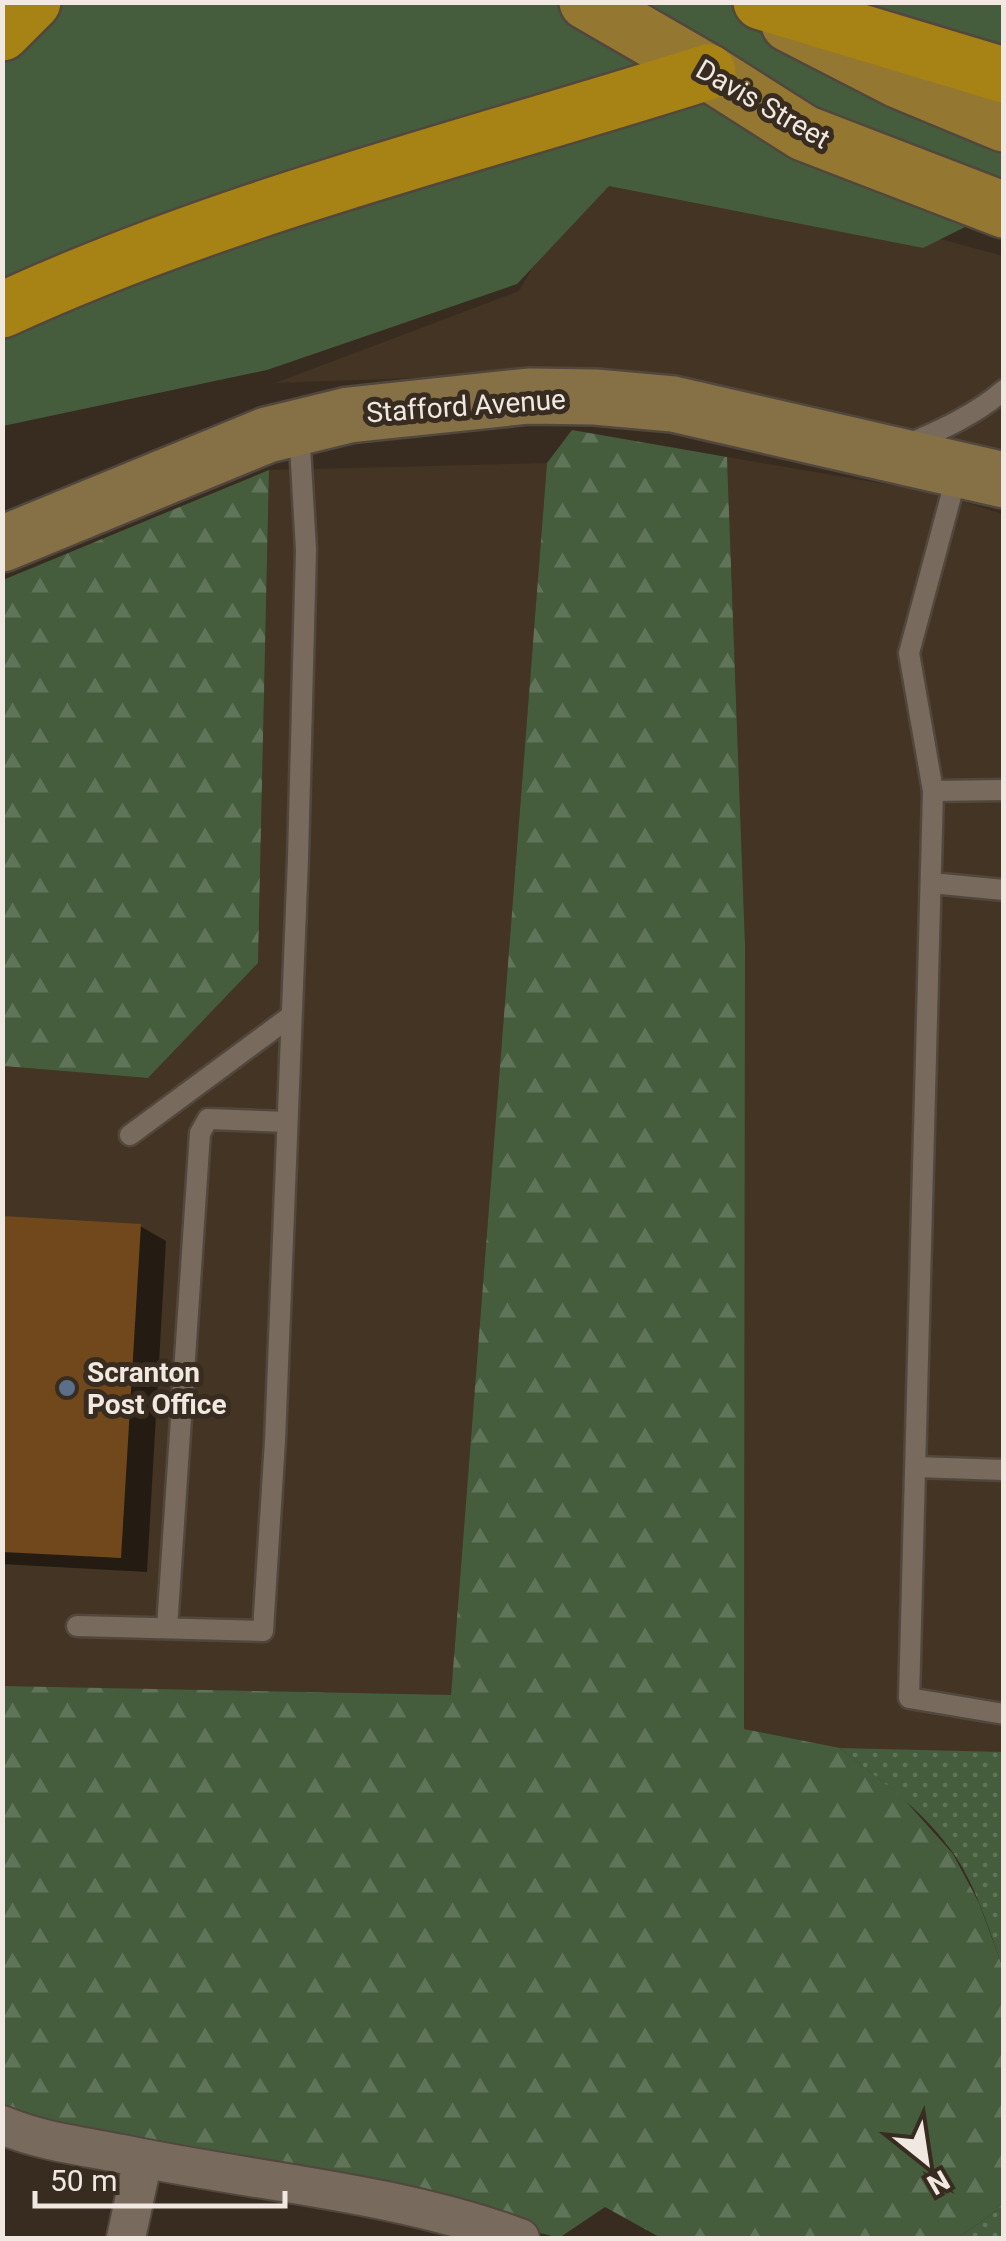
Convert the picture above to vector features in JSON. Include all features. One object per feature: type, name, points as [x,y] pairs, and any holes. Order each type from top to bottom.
[{"type":"highway","points":[[2,33],[33,2]]},
{"type":"highway","points":[[761,2],[1004,75]]},
{"type":"highway","points":[[2,310],[58,284],[223,222],[708,72]]},
{"type":"main road","name":"Davis Street","points":[[587,2],[804,133],[1004,210]]},
{"type":"main road","points":[[751,2],[898,80],[1004,124]]},
{"type":"street","name":"Stafford Avenue","points":[[2,544],[267,435],[349,415],[529,396],[673,404],[981,474]]},
{"type":"street","points":[[2,2125],[51,2140],[142,2159],[406,2204],[466,2218],[520,2238]]},
{"type":"street","points":[[126,2238],[142,2159]]},
{"type":"lane","points":[[890,452],[949,426],[987,405],[1004,390]]},
{"type":"lane","points":[[77,1626],[262,1631],[275,1441],[292,1016],[306,550],[299,427]]},
{"type":"lane","points":[[981,474],[909,652],[933,791],[909,1698],[1004,1714]]},
{"type":"lane","points":[[933,791],[1004,790]]},
{"type":"lane","points":[[931,883],[1004,890]]},
{"type":"lane","points":[[130,1135],[292,1016]]},
{"type":"lane","points":[[167,1628],[200,1133],[208,1119],[287,1122]]},
{"type":"lane","points":[[916,1467],[1004,1470]]},
{"type":"shaded area","points":[[624,153],[1003,256],[1003,467],[524,374],[275,383],[519,291],[576,192]]},
{"type":"shaded area","points":[[727,457],[932,492],[1003,514],[1003,1753],[840,1748],[744,1729],[745,945]]},
{"type":"shaded area","points":[[547,463],[451,1696],[3,1686],[3,1066],[148,1078],[258,963],[269,470]]},
{"type":"green space","points":[[2,3],[1003,3],[1003,208],[923,248],[609,186],[517,284],[267,370],[3,426]]},
{"type":"green space","points":[[572,430],[727,457],[745,945],[744,1729],[840,1748],[902,1797],[953,1854],[979,1903],[1003,1968],[1003,2206],[958,2238],[661,2238],[605,2207],[559,2238],[327,2176],[3,2113],[2,1686],[451,1695],[547,463]]},
{"type":"green space","points":[[269,470],[258,963],[148,1078],[3,1066],[3,580]]},
{"type":"green space","points":[[840,1748],[1003,1752],[1003,1968],[976,1895],[954,1854],[915,1810]]},
{"type":"green space","points":[[1003,2206],[1003,2238],[958,2238]]},
{"type":"building","name":"Scranton Post Office","points":[[2,1216],[141,1224],[121,1558],[2,1552]]},
{"type":"place","name":"Scranton Post Office","points":[[67,1388]]}]
